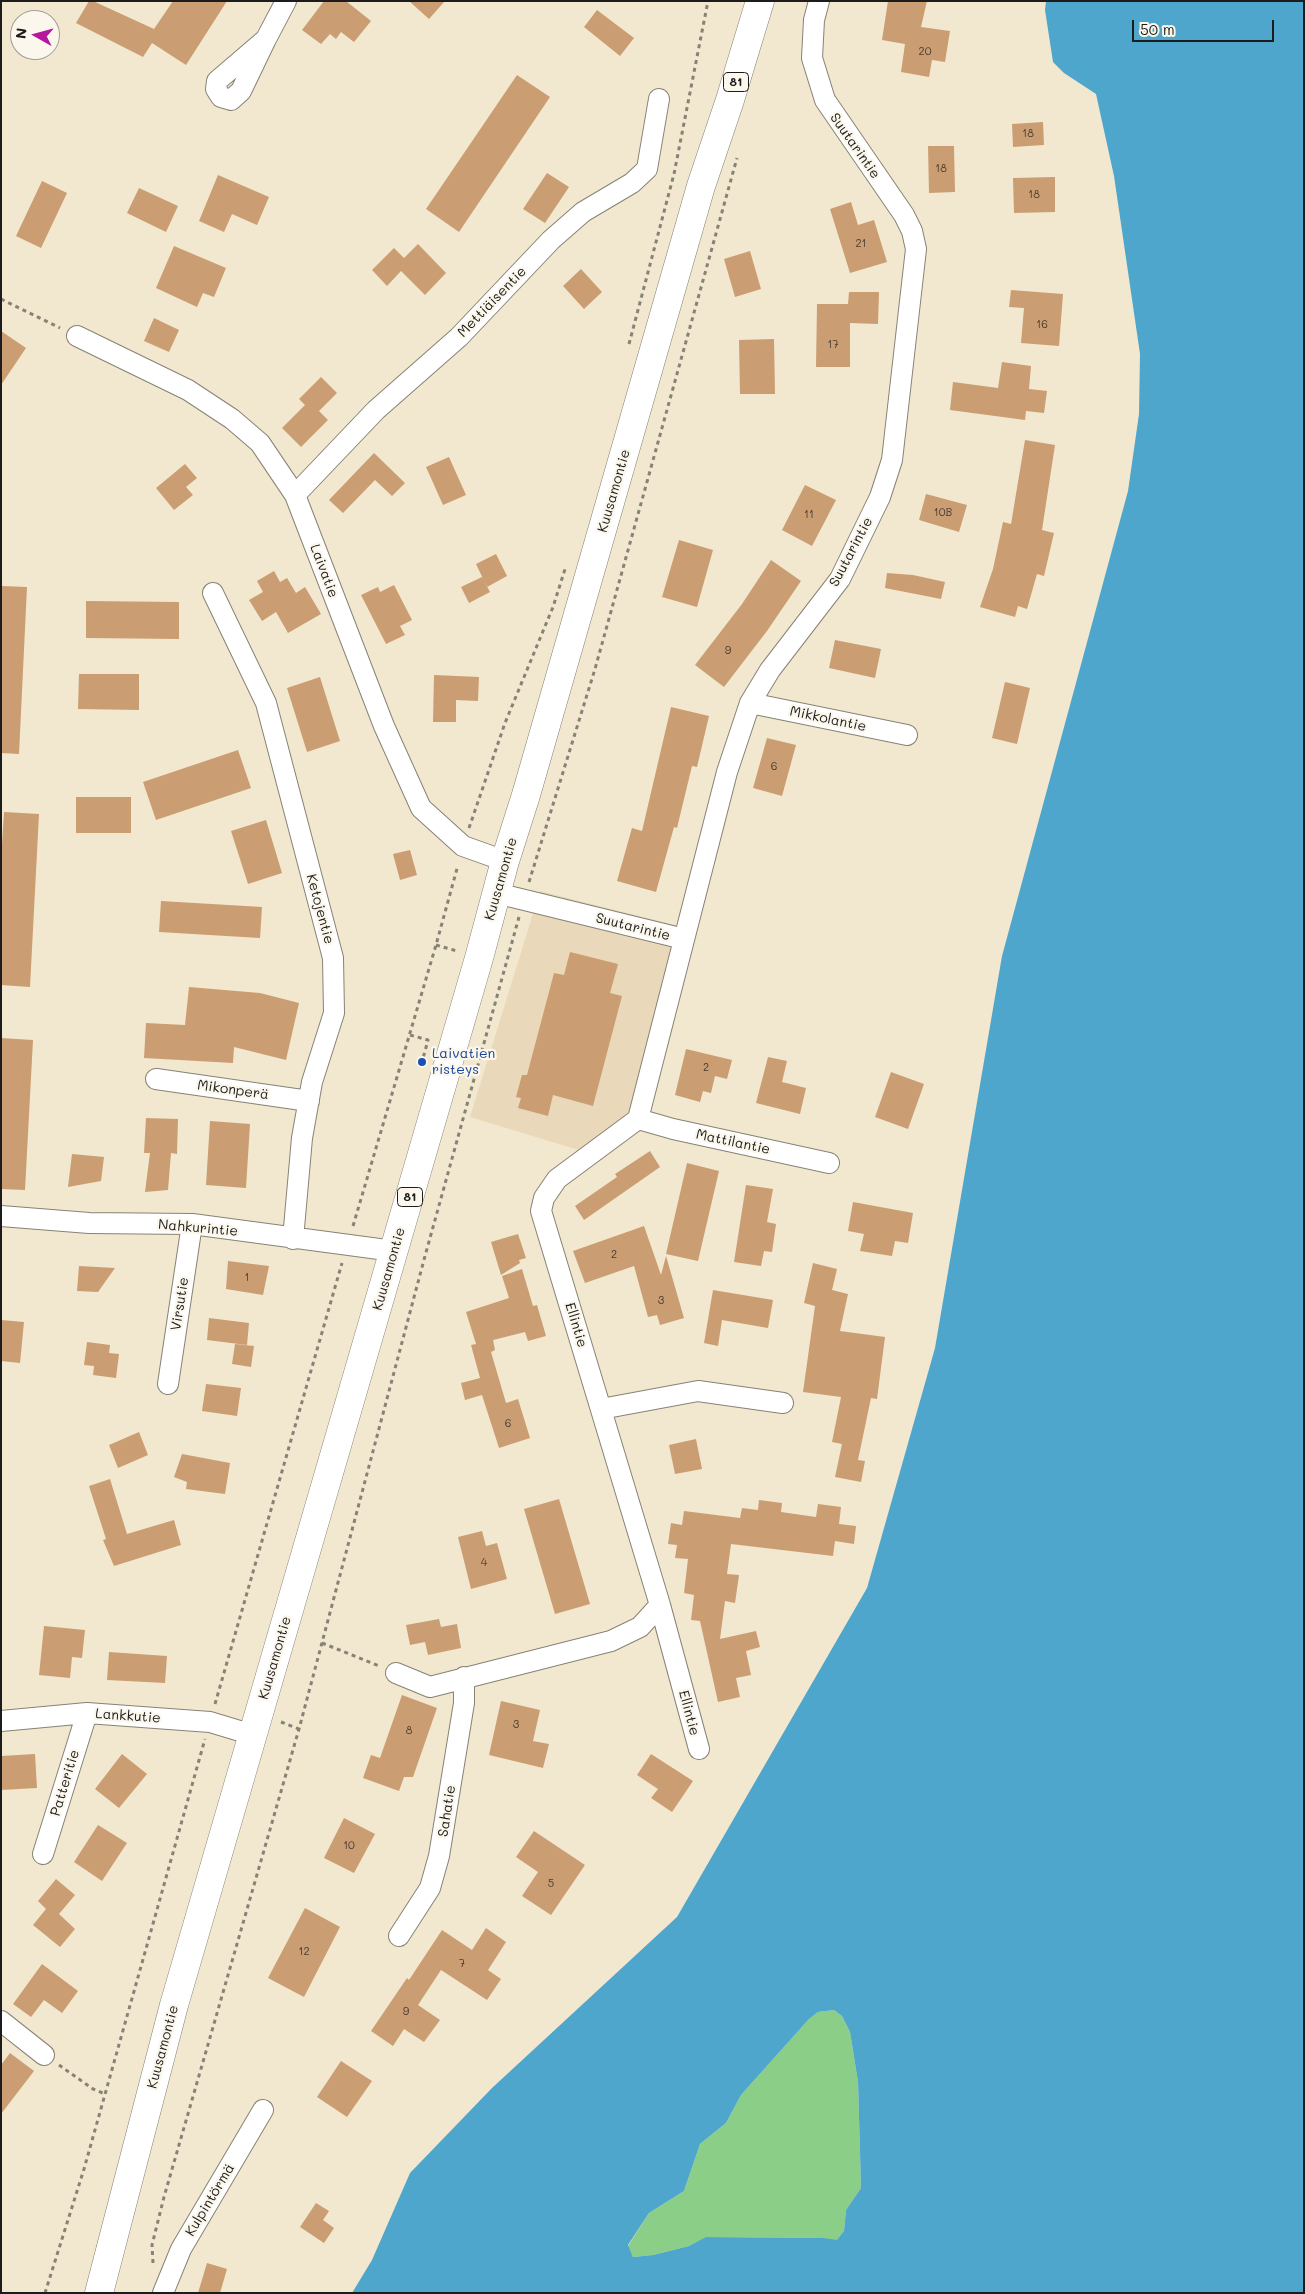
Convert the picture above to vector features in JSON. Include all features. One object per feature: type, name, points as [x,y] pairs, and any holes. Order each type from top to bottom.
[{"type":"main road","name":"Kuusamontie","points":[[708,162],[739,1]]},
{"type":"main road","name":"Kuusamontie","points":[[99,2293],[174,2005],[394,1251],[505,861],[526,796],[708,162],[730,100],[760,1]]},
{"type":"main road","name":"Kuusamontie","points":[[90,2293],[114,2232]]},
{"type":"street","points":[[266,38],[286,1]]},
{"type":"street","name":"Suutarintie","points":[[496,893],[684,939],[727,772],[750,703],[770,670],[840,579],[880,497],[892,460],[916,268],[916,249],[912,231],[904,215],[825,100],[812,58],[814,20],[819,1]]},
{"type":"street","name":"Mettiäisentie","points":[[295,495],[376,410],[459,337],[551,240],[583,212],[632,183],[647,169],[659,99]]},
{"type":"street","name":"Laivatie","points":[[77,336],[188,390],[232,418],[260,443],[295,495],[384,726],[421,808],[463,846],[505,861]]},
{"type":"street","name":"Ketojentie","points":[[213,593],[266,703],[333,958],[334,1013],[312,1082],[302,1138],[293,1238]]},
{"type":"street","name":"Mikkolantie","points":[[750,703],[907,735]]},
{"type":"street","points":[[638,1119],[684,939]]},
{"type":"street","name":"Mikonperä","points":[[156,1079],[309,1101]]},
{"type":"street","name":"Mattilantie","points":[[638,1119],[673,1129],[829,1163]]},
{"type":"street","name":"Ellintie","points":[[638,1119],[557,1179],[544,1198],[541,1211],[660,1605],[698,1749]]},
{"type":"street","name":"Nahkurintie","points":[[1,1216],[89,1223],[192,1224],[394,1251]]},
{"type":"street","name":"Virsutie","points":[[168,1384],[192,1224]]},
{"type":"street","points":[[601,1408],[698,1391],[783,1403]]},
{"type":"street","points":[[396,1673],[430,1687],[612,1641],[640,1627],[660,1605]]},
{"type":"street","name":"Sahatie","points":[[399,1936],[430,1888],[440,1856],[464,1703],[464,1677]]},
{"type":"street","name":"Lankkutie","points":[[1,1721],[87,1713],[210,1722],[253,1736]]},
{"type":"street","name":"Patteritie","points":[[43,1854],[87,1713]]},
{"type":"street","points":[[1,2021],[44,2055]]},
{"type":"street","name":"Kulpintörmä","points":[[163,2293],[181,2248],[263,2110]]},
{"type":"path","points":[[629,345],[674,174],[708,1]]},
{"type":"path","points":[[154,2273],[152,2245],[164,2197],[322,1643],[425,1256],[524,900],[595,669],[738,152]]},
{"type":"path","points":[[1,299],[77,336]]},
{"type":"path","points":[[45,2293],[84,2168],[210,1722],[410,1035],[463,846],[505,723],[553,607],[567,561]]},
{"type":"path","points":[[410,1035],[428,1040],[422,1062]]},
{"type":"path","points":[[322,1643],[396,1673]]},
{"type":"path","points":[[44,2055],[94,2089],[105,2094]]},
{"type":"shaded area","points":[[540,891],[683,927],[627,1127],[595,1155],[470,1117]]},
{"type":"green space","points":[[834,2010],[842,2016],[850,2032],[858,2082],[861,2188],[846,2210],[844,2231],[837,2241],[824,2238],[707,2237],[689,2246],[653,2255],[633,2257],[628,2246],[649,2213],[684,2191],[700,2144],[726,2123],[741,2095],[809,2019],[818,2012]]},
{"type":"water","points":[[1046,1],[1304,1],[1304,2293],[352,2293],[372,2260],[410,2173],[492,2088],[677,1917],[867,1588],[935,1348],[1002,956],[1128,491],[1139,414],[1140,354],[1114,176],[1096,94],[1064,73],[1053,62],[1045,10]],"holes":[[[834,2010],[842,2016],[850,2032],[858,2082],[861,2188],[846,2210],[844,2231],[837,2240],[824,2238],[706,2237],[689,2246],[653,2255],[633,2257],[628,2245],[649,2213],[684,2191],[700,2144],[726,2123],[741,2095],[809,2019],[818,2012]]]},
{"type":"building","points":[[89,1],[93,1],[154,29],[173,1],[227,1],[186,65],[152,43],[143,57],[76,23]]},
{"type":"building","points":[[324,1],[346,1],[371,21],[354,42],[341,32],[336,39],[330,34],[321,44],[302,30]]},
{"type":"building","points":[[409,1],[445,1],[429,19]]},
{"type":"building","points":[[888,1],[927,1],[921,27],[950,31],[945,62],[932,60],[929,77],[901,72],[905,44],[882,40]]},
{"type":"building","points":[[597,10],[634,38],[620,56],[584,27]]},
{"type":"building","points":[[517,75],[550,97],[459,232],[426,209]]},
{"type":"building","points":[[1043,122],[1044,145],[1013,147],[1012,124]]},
{"type":"building","points":[[928,146],[954,146],[955,192],[929,193]]},
{"type":"building","points":[[547,173],[569,187],[545,223],[523,209]]},
{"type":"building","points":[[218,175],[269,197],[257,225],[232,214],[224,232],[199,221]]},
{"type":"building","points":[[1055,177],[1055,212],[1014,213],[1013,178]]},
{"type":"building","points":[[42,181],[67,193],[41,248],[16,236]]},
{"type":"building","points":[[139,188],[178,206],[166,232],[127,213]]},
{"type":"building","points":[[851,202],[858,225],[874,220],[887,262],[850,273],[830,209]]},
{"type":"building","points":[[418,244],[446,273],[425,295],[401,271],[387,286],[372,270],[394,248],[404,258]]},
{"type":"building","points":[[174,246],[226,268],[214,297],[203,293],[197,307],[156,288]]},
{"type":"building","points":[[750,251],[761,289],[735,297],[724,259]]},
{"type":"building","points":[[581,269],[602,292],[584,309],[563,286]]},
{"type":"building","points":[[1011,290],[1063,294],[1059,346],[1021,343],[1024,308],[1009,307]]},
{"type":"building","points":[[849,292],[879,292],[878,324],[850,323],[850,367],[816,367],[817,304],[848,304]]},
{"type":"building","points":[[154,318],[179,330],[169,352],[144,341]]},
{"type":"building","points":[[1,331],[26,348],[1,385]]},
{"type":"building","points":[[774,339],[775,394],[740,394],[739,340]]},
{"type":"building","points":[[1002,362],[1031,366],[1029,389],[1047,391],[1044,413],[1026,411],[1025,420],[950,410],[953,382],[998,388]]},
{"type":"building","points":[[321,377],[337,393],[319,411],[328,420],[301,447],[282,428],[305,405],[299,399]]},
{"type":"building","points":[[1025,440],[1055,445],[1042,530],[1054,533],[1044,576],[1037,574],[1027,609],[1018,606],[1015,617],[980,607],[993,569],[1003,522],[1011,524]]},
{"type":"building","points":[[374,453],[405,483],[392,496],[375,480],[343,513],[329,500]]},
{"type":"building","points":[[449,457],[466,495],[443,505],[426,467]]},
{"type":"building","points":[[185,464],[197,478],[186,487],[193,495],[174,510],[156,488]]},
{"type":"building","points":[[805,485],[836,500],[812,546],[782,530]]},
{"type":"building","points":[[926,494],[967,505],[959,532],[919,520]]},
{"type":"building","points":[[679,540],[713,550],[697,607],[662,597]]},
{"type":"building","points":[[496,554],[507,576],[487,587],[476,564]]},
{"type":"building","points":[[771,560],[801,581],[767,631],[724,687],[695,665],[742,604]]},
{"type":"building","points":[[274,571],[280,582],[287,578],[296,593],[305,587],[321,614],[288,633],[276,612],[262,621],[249,600],[263,592],[257,581]]},
{"type":"building","points":[[887,573],[913,575],[945,582],[941,599],[885,588]]},
{"type":"building","points":[[482,577],[490,592],[469,603],[461,587]]},
{"type":"building","points":[[394,585],[412,620],[400,626],[405,635],[386,644],[361,595],[378,587],[380,592]]},
{"type":"building","points":[[1,586],[27,587],[19,754],[1,753]]},
{"type":"building","points":[[86,601],[179,602],[179,639],[86,638]]},
{"type":"building","points":[[835,640],[881,649],[875,678],[829,668]]},
{"type":"building","points":[[79,674],[139,674],[139,710],[78,709]]},
{"type":"building","points":[[434,675],[479,677],[478,701],[456,700],[456,722],[433,722]]},
{"type":"building","points":[[320,677],[340,741],[307,752],[287,688]]},
{"type":"building","points":[[1005,682],[1030,688],[1017,744],[992,738]]},
{"type":"building","points":[[671,707],[709,716],[697,767],[692,766],[677,828],[674,827],[656,892],[617,881],[632,828],[642,831]]},
{"type":"building","points":[[767,738],[796,745],[782,796],[753,788]]},
{"type":"building","points":[[238,750],[251,788],[156,820],[143,782]]},
{"type":"building","points":[[76,797],[131,797],[131,833],[76,833]]},
{"type":"building","points":[[4,812],[39,814],[30,987],[1,985],[1,860]]},
{"type":"building","points":[[266,820],[282,873],[248,884],[231,831]]},
{"type":"building","points":[[410,850],[417,875],[400,880],[393,854]]},
{"type":"building","points":[[161,901],[262,907],[260,938],[159,932]]},
{"type":"building","points":[[570,952],[618,964],[610,993],[622,996],[593,1106],[553,1095],[548,1116],[518,1108],[521,1098],[516,1097],[522,1075],[527,1075],[554,973],[564,975]]},
{"type":"building","points":[[189,987],[260,993],[299,1003],[286,1060],[234,1047],[233,1063],[144,1058],[146,1023],[185,1025]]},
{"type":"building","points":[[1,1038],[33,1040],[25,1190],[1,1189]]},
{"type":"building","points":[[686,1049],[732,1060],[727,1079],[715,1076],[711,1093],[703,1091],[700,1102],[675,1095]]},
{"type":"building","points":[[768,1057],[787,1061],[782,1082],[806,1088],[800,1114],[756,1103]]},
{"type":"building","points":[[891,1072],[924,1084],[908,1129],[875,1117]]},
{"type":"building","points":[[146,1118],[178,1119],[177,1154],[171,1153],[168,1190],[145,1192],[150,1153],[144,1153]]},
{"type":"building","points":[[210,1121],[250,1124],[246,1188],[206,1185]]},
{"type":"building","points":[[650,1151],[660,1167],[584,1220],[575,1206],[617,1177],[615,1174]]},
{"type":"building","points":[[72,1154],[104,1157],[101,1181],[68,1187]]},
{"type":"building","points":[[687,1163],[719,1171],[698,1261],[666,1254]]},
{"type":"building","points":[[746,1185],[773,1189],[767,1222],[776,1224],[772,1252],[764,1251],[761,1266],[734,1262]]},
{"type":"building","points":[[853,1202],[913,1213],[908,1243],[895,1241],[892,1256],[860,1251],[864,1234],[848,1231]]},
{"type":"building","points":[[644,1226],[661,1275],[666,1256],[684,1318],[660,1325],[657,1315],[648,1317],[634,1266],[585,1283],[573,1251]]},
{"type":"building","points":[[518,1234],[526,1258],[519,1260],[520,1263],[501,1275],[491,1242]]},
{"type":"building","points":[[228,1261],[269,1266],[263,1295],[226,1289]]},
{"type":"building","points":[[813,1263],[837,1269],[832,1290],[848,1294],[840,1331],[885,1337],[877,1399],[871,1398],[858,1460],[865,1461],[861,1482],[835,1477],[842,1444],[832,1442],[841,1397],[803,1392],[815,1306],[804,1303]]},
{"type":"building","points":[[79,1266],[115,1268],[98,1292],[77,1291]]},
{"type":"building","points":[[522,1269],[533,1306],[537,1305],[546,1336],[528,1341],[525,1332],[493,1340],[495,1350],[491,1352],[506,1403],[518,1399],[530,1438],[499,1448],[482,1395],[465,1400],[461,1383],[480,1378],[471,1345],[476,1344],[466,1312],[509,1298],[502,1276]]},
{"type":"building","points":[[713,1290],[773,1300],[768,1328],[722,1320],[718,1346],[704,1343]]},
{"type":"building","points":[[209,1318],[249,1323],[247,1345],[207,1340]]},
{"type":"building","points":[[1,1320],[24,1322],[20,1363],[1,1361]]},
{"type":"building","points":[[87,1342],[110,1345],[109,1353],[119,1354],[116,1378],[93,1375],[94,1366],[84,1365]]},
{"type":"building","points":[[235,1344],[254,1346],[251,1367],[232,1364]]},
{"type":"building","points":[[206,1384],[241,1388],[237,1416],[202,1411]]},
{"type":"building","points":[[139,1432],[148,1455],[118,1468],[109,1445]]},
{"type":"building","points":[[696,1439],[702,1469],[675,1474],[669,1445]]},
{"type":"building","points":[[182,1454],[230,1463],[225,1494],[186,1489],[187,1482],[174,1477]]},
{"type":"building","points":[[110,1479],[127,1534],[174,1520],[181,1545],[114,1566],[103,1540],[106,1539],[89,1486]]},
{"type":"building","points":[[559,1499],[590,1604],[555,1614],[524,1509]]},
{"type":"building","points":[[759,1500],[782,1503],[781,1512],[816,1517],[818,1504],[841,1507],[839,1524],[856,1526],[854,1544],[835,1541],[833,1556],[731,1544],[727,1574],[739,1575],[735,1603],[725,1601],[720,1639],[756,1631],[760,1647],[746,1651],[751,1675],[736,1678],[740,1697],[718,1702],[700,1621],[691,1620],[694,1595],[684,1593],[688,1559],[675,1558],[677,1545],[668,1544],[671,1523],[682,1525],[684,1511],[740,1518],[742,1508],[758,1510]]},
{"type":"building","points":[[482,1531],[486,1546],[497,1543],[507,1579],[471,1589],[458,1537]]},
{"type":"building","points":[[439,1619],[441,1627],[457,1624],[461,1648],[428,1655],[425,1642],[410,1645],[406,1625]]},
{"type":"building","points":[[44,1626],[85,1630],[82,1658],[72,1657],[70,1678],[39,1675]]},
{"type":"building","points":[[109,1652],[167,1656],[165,1683],[107,1680]]},
{"type":"building","points":[[402,1695],[437,1708],[413,1777],[404,1777],[399,1791],[363,1778],[371,1755],[380,1758]]},
{"type":"building","points":[[501,1701],[540,1710],[533,1741],[549,1744],[543,1768],[489,1755]]},
{"type":"building","points":[[35,1754],[37,1788],[1,1790],[1,1756]]},
{"type":"building","points":[[122,1754],[147,1774],[119,1808],[95,1789]]},
{"type":"building","points":[[651,1754],[693,1781],[672,1812],[651,1798],[658,1789],[637,1775]]},
{"type":"building","points":[[344,1818],[375,1834],[354,1873],[324,1858]]},
{"type":"building","points":[[98,1825],[127,1843],[102,1881],[74,1862]]},
{"type":"building","points":[[534,1831],[585,1865],[551,1915],[522,1896],[538,1872],[516,1857]]},
{"type":"building","points":[[56,1879],[75,1895],[59,1914],[75,1929],[60,1947],[33,1925],[46,1909],[38,1901]]},
{"type":"building","points":[[305,1908],[340,1927],[304,1997],[268,1978]]},
{"type":"building","points":[[486,1928],[506,1942],[488,1970],[501,1979],[487,2000],[441,1970],[418,2005],[440,2020],[424,2042],[404,2029],[393,2046],[371,2031],[407,1978],[409,1980],[442,1930],[472,1950]]},
{"type":"building","points":[[42,1964],[78,1991],[62,2013],[44,2000],[31,2017],[13,2004]]},
{"type":"building","points":[[10,2053],[34,2071],[1,2114],[1,2065]]},
{"type":"building","points":[[341,2061],[372,2081],[347,2117],[317,2097]]},
{"type":"building","points":[[316,2203],[329,2211],[323,2220],[334,2228],[324,2243],[300,2227]]},
{"type":"building","points":[[207,2263],[227,2269],[220,2293],[198,2293]]},
{"type":"place","name":"Laivatien risteys","points":[[422,1062]]}]
